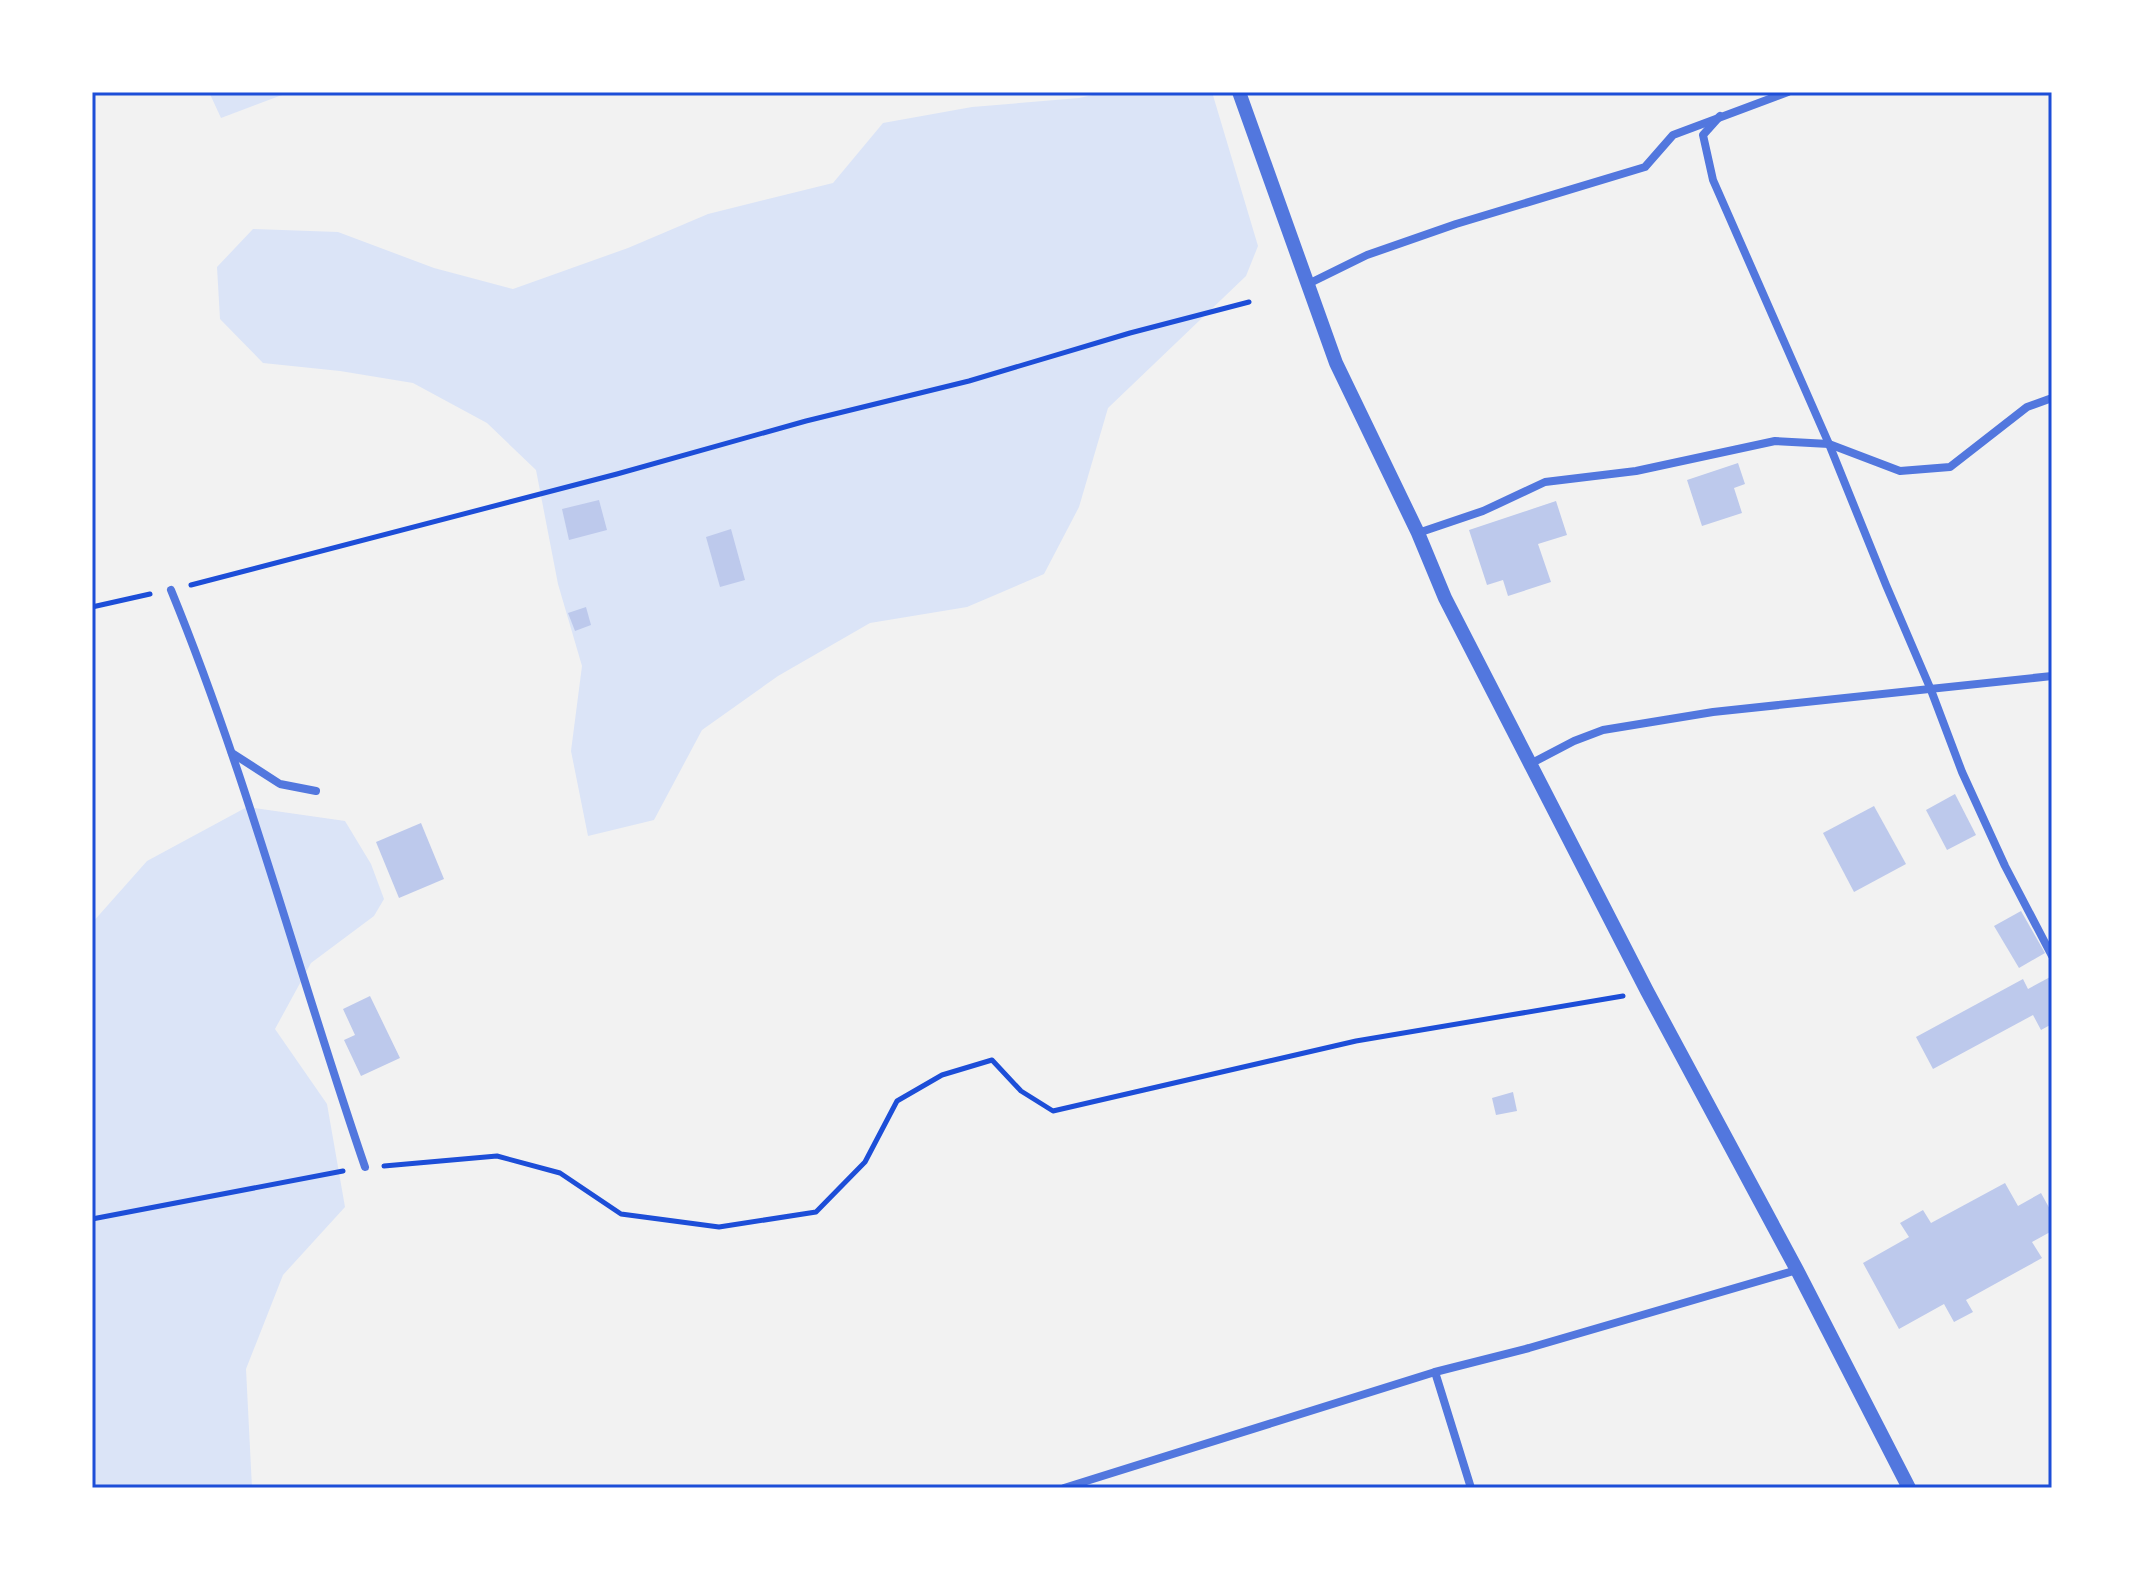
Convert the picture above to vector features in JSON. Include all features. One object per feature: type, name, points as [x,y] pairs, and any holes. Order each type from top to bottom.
[{"type":"street","points":[[1239,92],[1336,363],[1418,533],[1445,598],[1647,991],[1797,1270],[1909,1488]]},
{"type":"street","points":[[1308,284],[1367,255],[1456,224],[1645,167],[1673,135],[1788,92]]},
{"type":"street","points":[[1720,116],[1703,135],[1713,180],[1829,444],[1962,772],[2005,866],[2052,956]]},
{"type":"street","points":[[1418,533],[1483,511],[1545,482],[1636,471],[1775,441],[1829,444],[1900,471],[1950,467],[2027,407],[2052,398]]},
{"type":"street","points":[[171,590],[203,667],[365,1167]]},
{"type":"street","points":[[1530,764],[1603,730],[1713,712],[2052,676]]},
{"type":"street","points":[[231,752],[280,784],[316,791]]},
{"type":"street","points":[[1064,1488],[1435,1372],[1544,1344],[1797,1270]]},
{"type":"street","points":[[1435,1372],[1471,1488]]},
{"type":"path","points":[[92,607],[171,590],[617,474],[806,421],[969,381],[1130,333],[1249,302]]},
{"type":"path","points":[[92,1219],[365,1167],[497,1156],[560,1173],[621,1214],[719,1227],[816,1212],[865,1162],[897,1101],[942,1075],[992,1060],[1021,1091],[1053,1111],[1356,1041],[1647,991]]},
{"type":"shaded area","points":[[209,92],[290,92],[221,118]]},
{"type":"shaded area","points":[[1107,92],[1212,92],[1258,246],[1246,276],[1108,408],[1079,507],[1044,574],[967,607],[870,623],[778,676],[702,730],[654,820],[588,836],[571,751],[582,666],[558,584],[536,470],[487,423],[413,383],[263,363],[220,319],[217,267],[253,229],[338,232],[434,268],[513,289],[628,248],[708,214],[833,183],[883,123],[972,107],[1079,98]]},
{"type":"shaded area","points":[[247,807],[345,821],[371,864],[384,899],[374,916],[311,963],[275,1029],[327,1104],[345,1207],[283,1275],[246,1369],[252,1488],[92,1488],[92,923],[147,861]]},
{"type":"building","points":[[1738,463],[1745,484],[1734,488],[1742,513],[1702,526],[1687,480]]},
{"type":"building","points":[[599,500],[607,530],[569,540],[562,509]]},
{"type":"building","points":[[1556,501],[1567,535],[1538,544],[1551,582],[1508,596],[1503,580],[1487,585],[1469,530]]},
{"type":"building","points":[[731,529],[745,580],[720,587],[706,537]]},
{"type":"building","points":[[586,607],[591,625],[575,631],[568,613]]},
{"type":"building","points":[[1955,794],[1976,835],[1947,850],[1926,810]]},
{"type":"building","points":[[1874,806],[1906,864],[1854,892],[1823,833]]},
{"type":"building","points":[[421,823],[444,879],[399,898],[376,842]]},
{"type":"building","points":[[2021,911],[2045,953],[2019,968],[1994,926]]},
{"type":"building","points":[[2052,976],[2052,1024],[2041,1030],[2033,1015],[1933,1069],[1916,1037],[2023,979],[2028,989]]},
{"type":"building","points":[[370,996],[400,1058],[361,1076],[344,1040],[355,1035],[343,1009]]},
{"type":"building","points":[[1513,1092],[1517,1111],[1496,1115],[1492,1098]]},
{"type":"building","points":[[2005,1183],[2018,1206],[2041,1193],[2052,1213],[2052,1231],[2032,1242],[2042,1258],[1966,1300],[1973,1312],[1954,1322],[1944,1304],[1899,1329],[1863,1263],[1909,1237],[1900,1223],[1923,1210],[1931,1223]]}]
